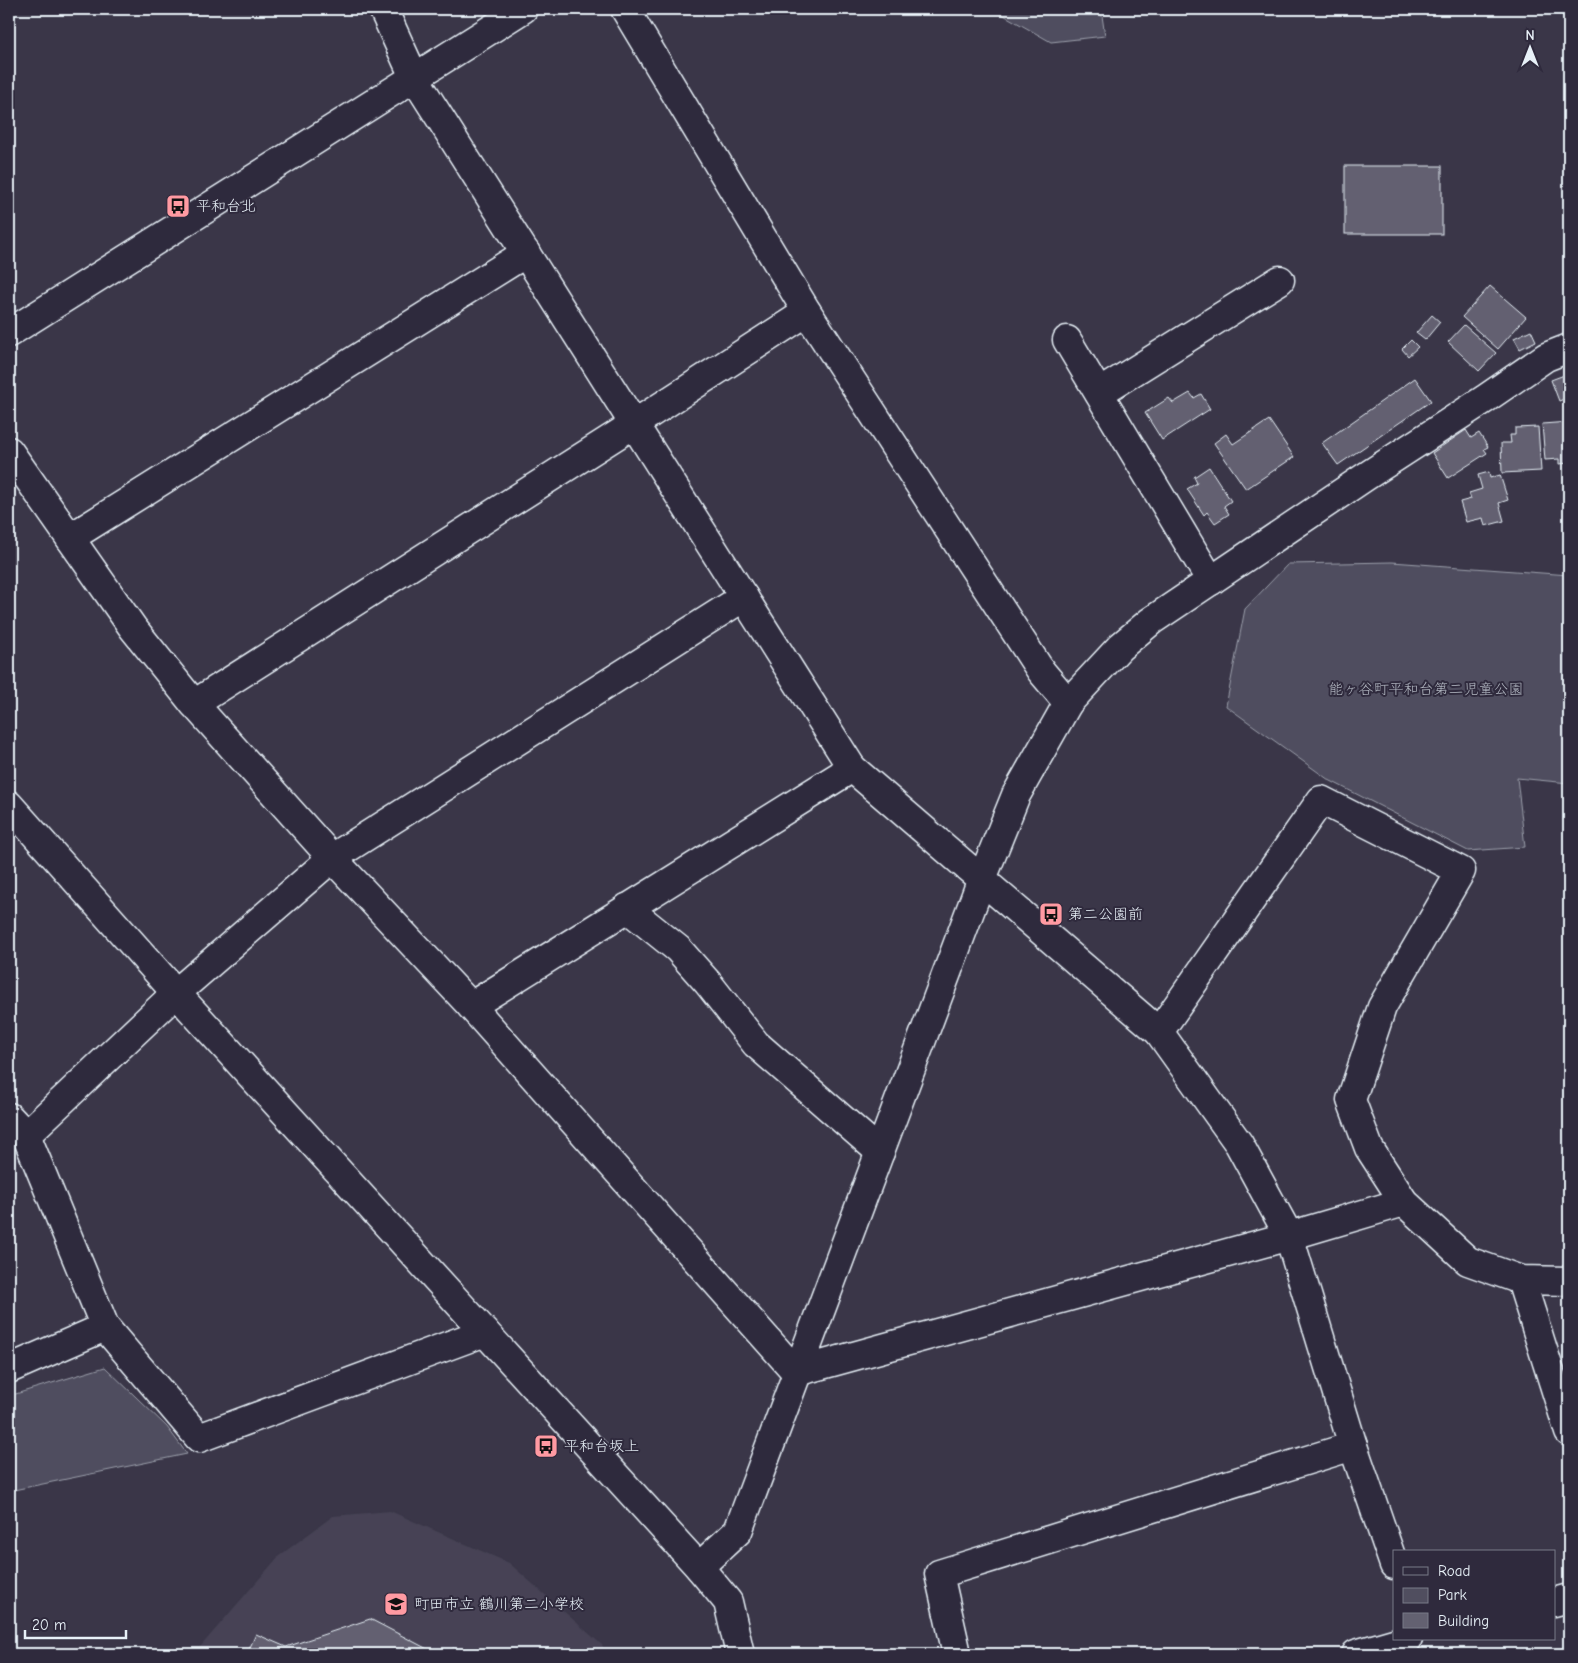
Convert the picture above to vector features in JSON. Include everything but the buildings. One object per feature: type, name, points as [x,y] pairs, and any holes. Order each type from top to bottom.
[{"type":"street","points":[[383,9],[414,77],[852,768],[1159,1032],[1239,1144],[1290,1236],[1353,1446],[1393,1562]]},
{"type":"street","points":[[9,332],[523,9]]},
{"type":"street","points":[[625,9],[807,312],[1041,671],[1068,703]]},
{"type":"street","points":[[70,538],[526,253]]},
{"type":"street","points":[[1099,393],[1280,280]]},
{"type":"street","points":[[194,704],[807,312]]},
{"type":"street","points":[[1067,340],[1211,581]]},
{"type":"street","points":[[699,1567],[738,1531],[982,879],[1016,795],[1068,703],[1120,647],[1152,621],[1365,477],[1485,400],[1546,357],[1569,348]]},
{"type":"street","points":[[9,451],[133,628],[194,704],[332,858],[471,1006],[796,1372]]},
{"type":"street","points":[[484,1332],[200,1438],[105,1327],[17,1126],[176,994],[332,858],[744,597]]},
{"type":"street","points":[[471,1006],[852,768]]},
{"type":"street","points":[[1159,1032],[1320,800],[1461,871],[1382,1008],[1351,1100],[1369,1148],[1404,1202],[1468,1261],[1521,1280],[1569,1281]]},
{"type":"street","points":[[9,805],[176,994],[699,1567],[728,1602],[740,1654]]},
{"type":"street","points":[[627,908],[678,949],[708,983],[756,1044],[880,1152]]},
{"type":"street","points":[[796,1372],[1290,1236],[1404,1202]]},
{"type":"street","points":[[1521,1280],[1569,1432]]},
{"type":"street","points":[[9,1369],[105,1327]]},
{"type":"street","points":[[958,1654],[939,1574],[1353,1446]]},
{"type":"street","points":[[1556,1601],[1569,1598]]},
{"type":"street","points":[[1356,1654],[1405,1640]]},
{"type":"street","points":[[1420,1640],[1424,1654]]},
{"type":"shaded area","name":"町田市立 鶴川第二小学校","points":[[390,1511],[509,1563],[602,1645],[607,1654],[194,1654],[279,1556],[333,1516]]},
{"type":"green space","points":[[993,9],[1101,9],[1105,36],[1051,42]]},
{"type":"green space","name":"能ヶ谷町平和台第二児童公園","points":[[1392,562],[1569,575],[1569,783],[1517,778],[1525,847],[1468,851],[1329,780],[1226,706],[1245,609],[1288,564]]},
{"type":"green space","points":[[105,1367],[167,1427],[187,1454],[9,1491],[9,1396]]},
{"type":"place","name":"平和台北","points":[[178,206]]},
{"type":"place","name":"第二公園前","points":[[1051,914]]},
{"type":"place","name":"平和台坂上","points":[[546,1446]]},
{"type":"place","name":"町田市立 鶴川第二小学校","points":[[396,1604]]}]
